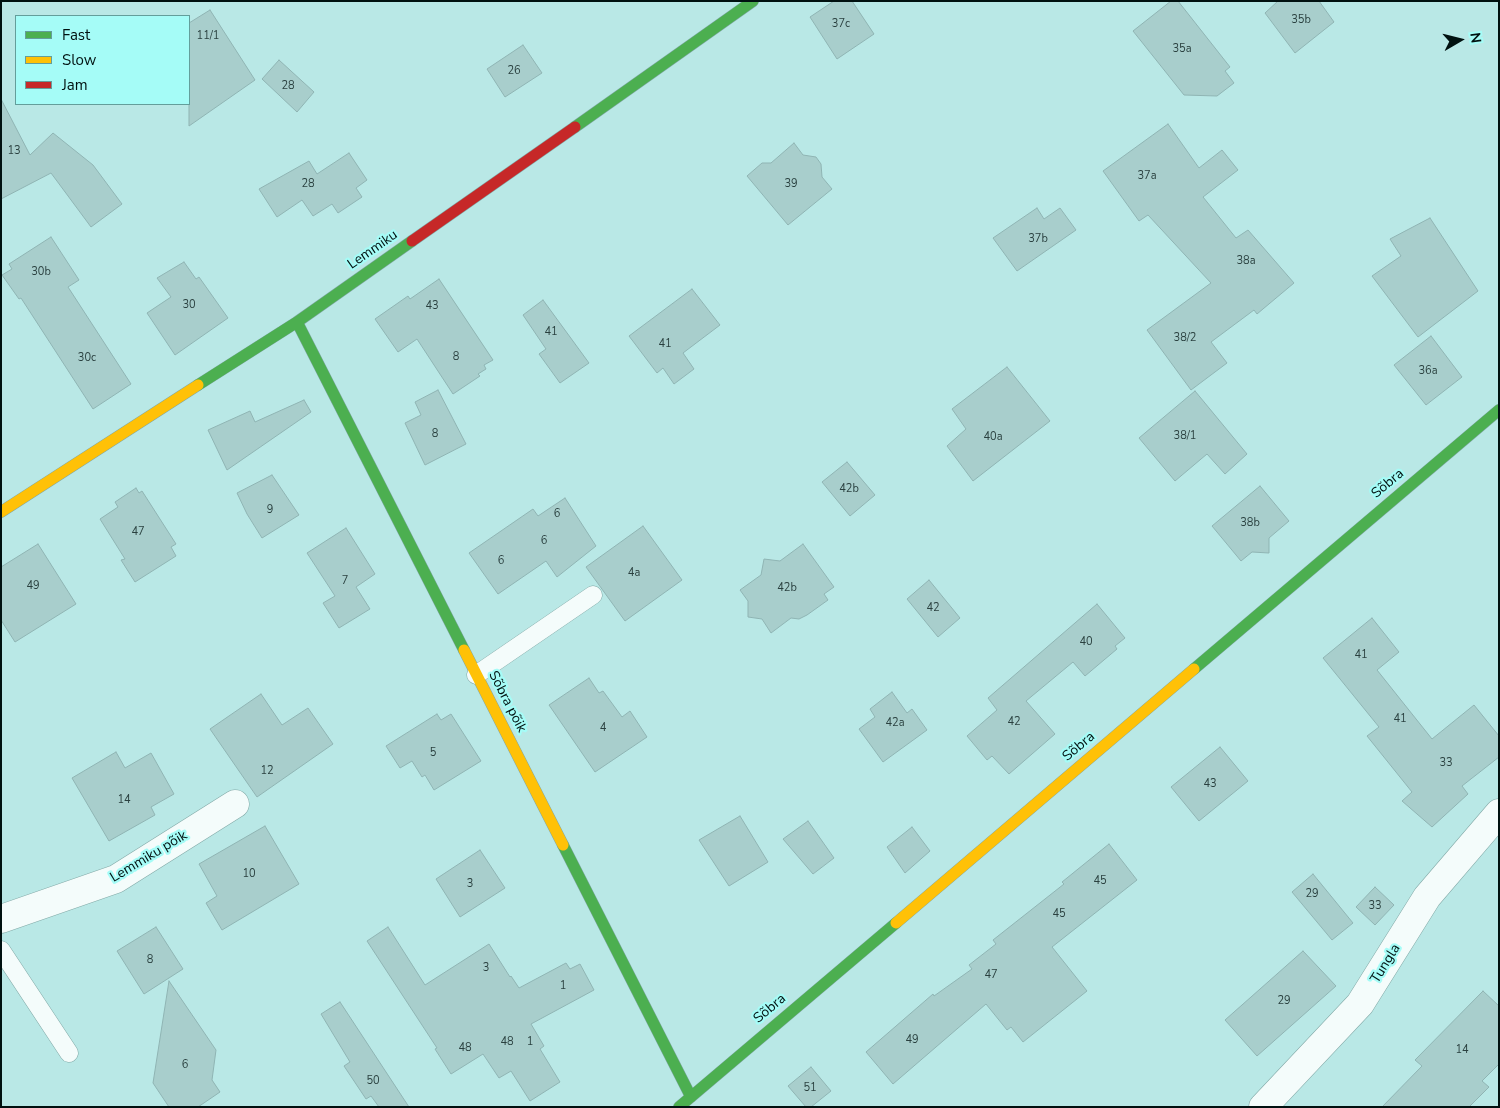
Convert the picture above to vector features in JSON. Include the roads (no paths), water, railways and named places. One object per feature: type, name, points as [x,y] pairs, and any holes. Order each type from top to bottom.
[{"type":"street","name":"Lemmiku","points":[[1,512],[297,322],[753,1]]},
{"type":"street","name":"Sõbra põik","points":[[297,322],[691,1097]]},
{"type":"street","name":"Sõbra","points":[[679,1107],[1499,410]]},
{"type":"street","name":"Lemmiku põik","points":[[1,919],[116,880],[235,804]]},
{"type":"street","name":"Tungla","points":[[1263,1107],[1360,1004],[1427,897],[1499,813]]},
{"type":"lane","points":[[476,675],[593,595]]},
{"type":"lane","points":[[1,950],[69,1053]]}]
